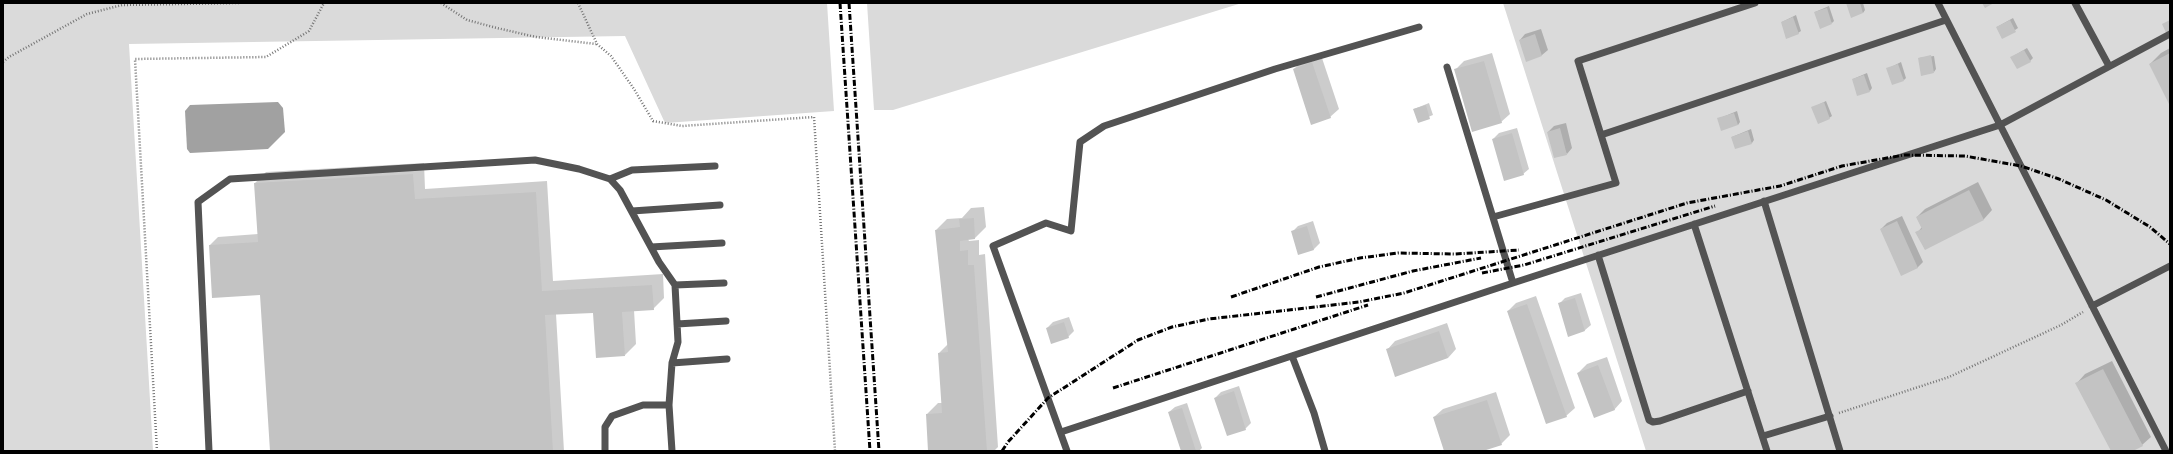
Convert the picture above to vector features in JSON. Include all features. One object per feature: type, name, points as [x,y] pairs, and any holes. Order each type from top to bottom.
[{"type":"lane","points":[[1938,3],[2166,451]]},
{"type":"lane","points":[[2075,3],[2109,66]]},
{"type":"lane","points":[[1493,217],[1616,183],[1578,61],[1751,4]]},
{"type":"lane","points":[[1601,134],[1946,20]]},
{"type":"lane","points":[[1067,451],[992,246],[1046,223],[1071,231],[1080,142],[1104,126],[1276,69],[1419,27]]},
{"type":"lane","points":[[1061,432],[1598,255],[2000,125],[2170,34]]},
{"type":"lane","points":[[1447,67],[1513,283]]},
{"type":"lane","points":[[209,451],[198,202],[230,179],[535,160],[578,169],[610,179],[620,190],[651,247],[675,285],[678,342],[672,362],[669,404],[672,451]]},
{"type":"lane","points":[[610,179],[632,170],[715,166]]},
{"type":"lane","points":[[1764,201],[1840,451]]},
{"type":"lane","points":[[632,211],[720,205]]},
{"type":"lane","points":[[1694,224],[1767,451]]},
{"type":"lane","points":[[651,247],[722,243]]},
{"type":"lane","points":[[1598,255],[1649,420],[1653,422],[1660,421],[1748,391]]},
{"type":"lane","points":[[2092,306],[2170,266]]},
{"type":"lane","points":[[675,285],[724,283]]},
{"type":"lane","points":[[677,324],[726,321]]},
{"type":"lane","points":[[1292,356],[1314,413],[1325,451]]},
{"type":"lane","points":[[672,362],[727,360]]},
{"type":"lane","points":[[605,451],[605,427],[612,416],[643,405],[669,404]]},
{"type":"lane","points":[[1763,436],[1830,416]]},
{"type":"path","points":[[3,62],[9,57],[87,14],[101,10],[122,5],[239,3]]},
{"type":"path","points":[[157,451],[135,59],[266,57],[310,31],[324,3]]},
{"type":"path","points":[[441,3],[467,20],[536,37],[597,44]]},
{"type":"path","points":[[578,3],[597,44],[611,56],[634,89],[653,121],[682,126],[814,117],[835,451]]},
{"type":"path","points":[[1830,416],[1949,377],[2061,325],[2092,306]]},
{"type":"shaded area","points":[[3,3],[827,3],[834,111],[665,123],[625,36],[129,44],[153,451],[3,451]]},
{"type":"shaded area","points":[[867,3],[1242,3],[893,110],[874,110]]},
{"type":"shaded area","points":[[1503,3],[2170,3],[2170,451],[1646,451]]},
{"type":"shaded area","points":[[278,102],[283,108],[285,132],[268,149],[190,153],[187,149],[185,111],[190,105]]},
{"type":"building","points":[[1846,3],[1860,3],[1863,13],[1851,18]]},
{"type":"building","points":[[1982,3],[1994,3],[1985,8]]},
{"type":"building","points":[[1827,8],[1832,24],[1820,29],[1814,12]]},
{"type":"building","points":[[1793,17],[1799,34],[1786,39],[1781,22]]},
{"type":"building","points":[[2010,20],[2016,32],[2002,39],[1996,27]]},
{"type":"building","points":[[2170,20],[2170,41],[2162,24]]},
{"type":"building","points":[[1535,34],[1542,56],[1526,62],[1519,40]]},
{"type":"building","points":[[2024,50],[2031,62],[2017,69],[2010,57]]},
{"type":"building","points":[[2170,53],[2170,106],[2149,64]]},
{"type":"building","points":[[1931,55],[1934,73],[1921,76],[1918,58]]},
{"type":"building","points":[[1484,61],[1502,123],[1472,132],[1454,69]]},
{"type":"building","points":[[1312,62],[1331,118],[1311,125],[1293,69]]},
{"type":"building","points":[[1898,64],[1904,81],[1892,85],[1886,68]]},
{"type":"building","points":[[1864,75],[1870,92],[1857,96],[1852,79]]},
{"type":"building","points":[[1824,102],[1830,119],[1818,124],[1811,107]]},
{"type":"building","points":[[1426,105],[1430,119],[1418,123],[1413,109]]},
{"type":"building","points":[[1734,113],[1738,125],[1721,131],[1717,118]]},
{"type":"building","points":[[1560,128],[1567,155],[1554,158],[1547,132]]},
{"type":"building","points":[[1748,131],[1752,144],[1735,149],[1731,137]]},
{"type":"building","points":[[1512,133],[1524,175],[1504,181],[1492,139]]},
{"type":"building","points":[[413,174],[415,199],[536,192],[542,291],[652,285],[654,310],[622,312],[625,356],[596,358],[593,313],[545,315],[553,451],[270,451],[260,295],[212,298],[209,245],[258,242],[254,183]]},
{"type":"building","points":[[1969,190],[1984,220],[1925,250],[1915,232],[1922,229],[1916,217]]},
{"type":"building","points":[[974,218],[975,239],[960,241],[960,251],[968,250],[968,265],[974,265],[987,451],[928,451],[926,414],[942,413],[938,353],[948,352],[935,230],[960,227],[959,219]]},
{"type":"building","points":[[1897,221],[1918,268],[1901,276],[1880,229]]},
{"type":"building","points":[[1307,226],[1314,250],[1298,255],[1291,231]]},
{"type":"building","points":[[1575,298],[1585,331],[1568,337],[1558,303]]},
{"type":"building","points":[[1527,304],[1567,417],[1546,424],[1507,311]]},
{"type":"building","points":[[1064,322],[1069,338],[1051,344],[1046,328]]},
{"type":"building","points":[[1439,331],[1448,358],[1395,377],[1386,349]]},
{"type":"building","points":[[1598,365],[1615,410],[1594,418],[1577,373]]},
{"type":"building","points":[[2103,369],[2143,446],[2133,451],[2111,451],[2075,383]]},
{"type":"building","points":[[1234,391],[1246,430],[1227,436],[1214,398]]},
{"type":"building","points":[[1487,400],[1502,445],[1483,451],[1444,451],[1433,417]]},
{"type":"building","points":[[1182,408],[1196,451],[1181,451],[1168,412]]},
{"type":"railway","points":[[840,3],[870,451]]},
{"type":"railway","points":[[849,3],[879,451]]},
{"type":"railway","points":[[1002,451],[1008,442],[1048,398],[1138,340],[1172,327],[1209,319],[1359,302],[1404,293],[1687,203],[1780,186],[1842,166],[1904,155],[1965,156],[2021,166],[2059,179],[2106,200],[2150,227],[2170,244]]},
{"type":"railway","points":[[1482,273],[1524,265],[1715,206]]},
{"type":"railway","points":[[1231,297],[1319,267],[1360,258],[1398,253],[1455,254],[1519,250]]},
{"type":"railway","points":[[1316,297],[1413,271],[1481,258]]},
{"type":"railway","points":[[1113,388],[1368,305]]}]
